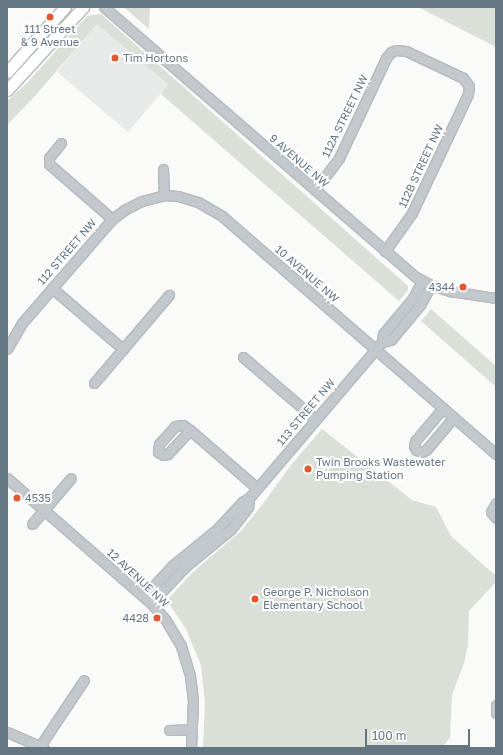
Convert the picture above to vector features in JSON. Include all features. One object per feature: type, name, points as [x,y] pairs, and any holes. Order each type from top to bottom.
[{"type":"main road","points":[[7,72],[65,7]]},
{"type":"main road","points":[[7,90],[83,7]]},
{"type":"street","name":"9 AVENUE NW","points":[[104,7],[385,251],[422,280],[431,285],[460,293],[496,298]]},
{"type":"street","name":"112A STREET NW","points":[[315,190],[339,158],[386,58],[394,50],[406,51],[460,76],[469,86]]},
{"type":"street","name":"112B STREET NW","points":[[385,251],[412,213],[468,94],[469,86]]},
{"type":"street","points":[[61,142],[49,158],[49,164],[112,219]]},
{"type":"street","points":[[163,169],[164,195]]},
{"type":"street","name":"112 STREET NW","points":[[7,348],[17,329],[112,219],[133,205],[164,195]]},
{"type":"street","name":"10 AVENUE NW","points":[[164,195],[178,196],[198,202],[222,216],[496,454]]},
{"type":"street","name":"113 STREET NW","points":[[382,342],[383,334],[413,298],[422,280]]},
{"type":"street","name":"113 STREET NW","points":[[144,596],[173,565],[216,530],[242,502],[249,498],[375,349],[382,342],[390,340],[420,305],[431,285]]},
{"type":"street","points":[[52,288],[122,349]]},
{"type":"street","points":[[94,382],[169,295]]},
{"type":"street","points":[[243,357],[315,419]]},
{"type":"street","points":[[443,408],[415,441],[414,446],[416,450],[422,452],[426,450],[454,417]]},
{"type":"street","points":[[190,430],[257,488]]},
{"type":"street","name":"12 AVENUE NW","points":[[7,478],[144,596],[174,633],[190,676],[193,700],[191,748]]},
{"type":"street","points":[[32,524],[71,478]]},
{"type":"street","name":"113 STREET NW","points":[[151,603],[186,566],[231,529],[248,507],[249,498]]},
{"type":"street","points":[[496,503],[491,512],[496,518]]},
{"type":"street","points":[[7,732],[42,747],[84,680]]},
{"type":"street","points":[[496,705],[496,713]]},
{"type":"street","points":[[169,730],[192,729]]},
{"type":"shaded area","points":[[124,7],[150,7],[149,29]]},
{"type":"shaded area","points":[[418,7],[496,7],[496,47]]},
{"type":"shaded area","points":[[101,14],[408,286],[408,290],[399,301],[161,94],[168,84],[97,24],[35,96],[7,125],[7,101],[27,83],[87,16]]},
{"type":"shaded area","points":[[97,24],[169,84],[128,132],[57,72]]},
{"type":"shaded area","points":[[431,309],[496,366],[496,387],[421,321]]},
{"type":"shaded area","points":[[322,429],[412,500],[436,507],[451,536],[496,576],[496,582],[469,611],[468,645],[464,663],[452,695],[450,738],[441,748],[203,748],[205,702],[201,665],[186,629],[168,602],[168,599],[193,572],[241,531],[291,465]]},
{"type":"place","name":"111 Street & 9 Avenue","points":[[50,17]]},
{"type":"place","name":"Tim Hortons","points":[[115,58]]},
{"type":"place","name":"4344","points":[[463,287]]},
{"type":"place","name":"Twin Brooks Wastewater Pumping Station","points":[[308,469]]},
{"type":"place","name":"4535","points":[[17,498]]},
{"type":"place","name":"George P. Nicholson Elementary School","points":[[255,599]]},
{"type":"place","name":"4428","points":[[157,618]]}]
